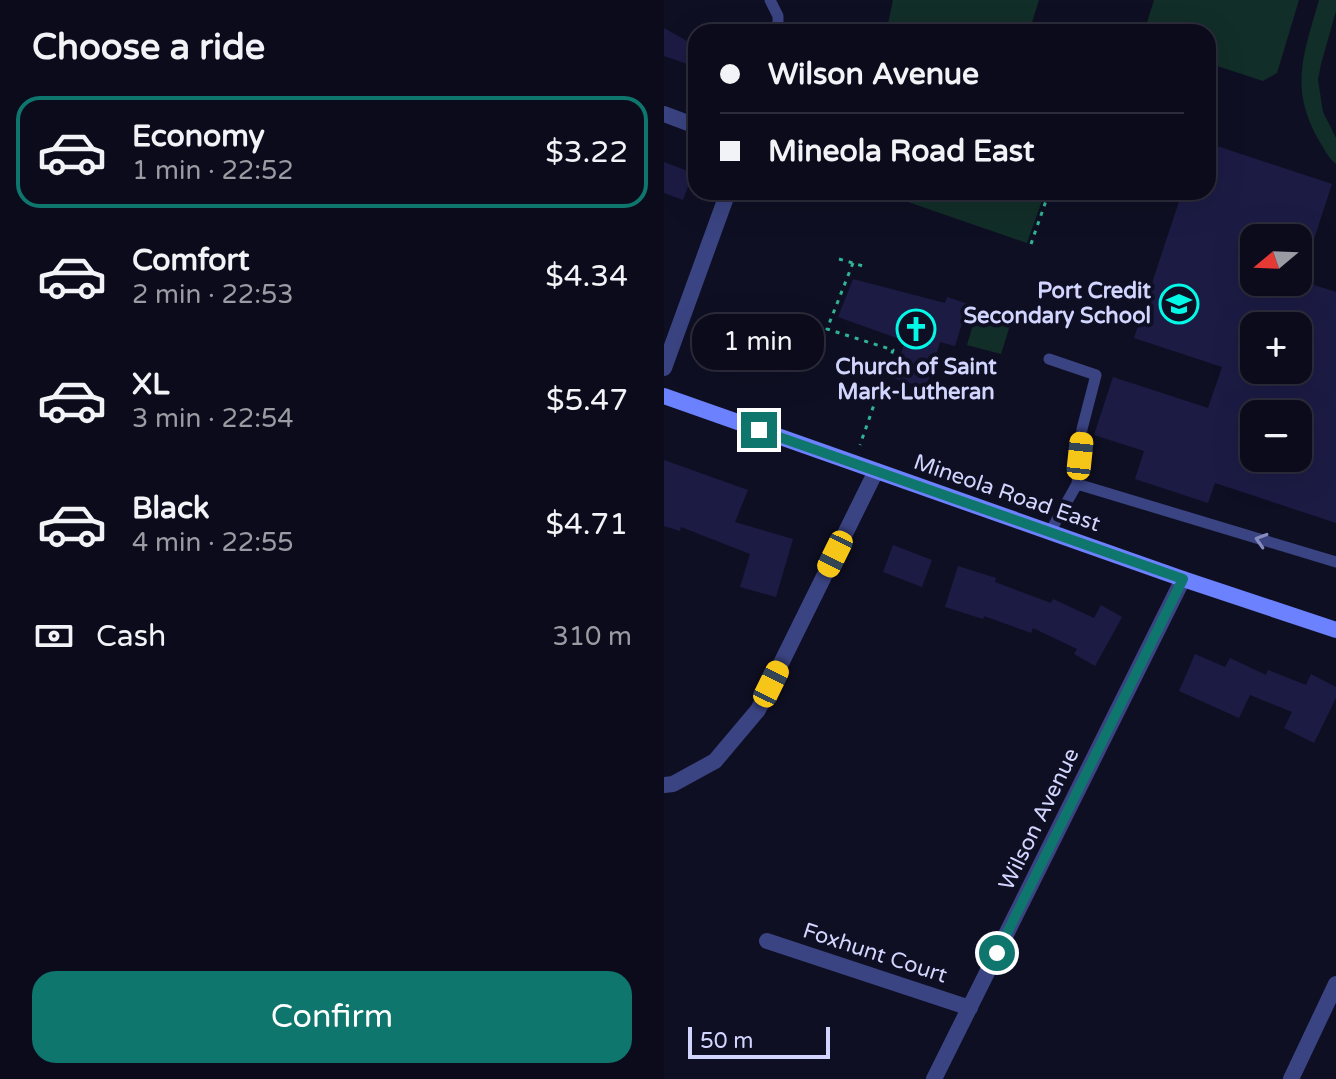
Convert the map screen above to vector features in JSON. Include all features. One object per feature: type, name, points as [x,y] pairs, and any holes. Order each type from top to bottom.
[{"type":"street","points":[[664,114],[688,123]]},
{"type":"street","points":[[664,368],[725,200]]},
{"type":"street","name":"Mineola Road East","points":[[664,396],[1336,630]]},
{"type":"street","points":[[664,785],[673,784],[715,761],[758,710],[876,471]]},
{"type":"street","name":"Wilson Avenue","points":[[934,1079],[1183,579]]},
{"type":"street","name":"Foxhunt Court","points":[[767,941],[970,1008]]},
{"type":"street","points":[[1291,1079],[1336,984]]},
{"type":"lane","points":[[770,0],[778,16],[778,24]]},
{"type":"lane","points":[[1049,359],[1096,375],[1082,429],[1077,484],[1050,532]]},
{"type":"lane","points":[[1077,484],[1336,562]]},
{"type":"path","points":[[1031,244],[1046,200]]},
{"type":"path","points":[[839,259],[863,266]]},
{"type":"path","points":[[853,263],[827,329],[893,350],[860,445]]},
{"type":"green space","points":[[893,0],[1039,0],[1032,24],[888,24]]},
{"type":"green space","points":[[1154,0],[1299,0],[1277,73],[1263,81],[1216,66],[1216,24],[1146,24]]},
{"type":"green space","points":[[1319,0],[1336,0],[1336,11],[1318,80],[1323,112],[1336,138],[1336,164],[1326,153],[1309,120],[1302,86],[1304,54]]},
{"type":"green space","points":[[902,200],[1042,200],[1027,243]]},
{"type":"green space","points":[[989,313],[1012,319],[1001,354],[967,345],[974,321],[985,324]]},
{"type":"building","points":[[664,28],[688,42],[688,64],[664,56]]},
{"type":"building","points":[[1216,146],[1332,184],[1312,245],[1312,224],[1240,224],[1240,296],[1312,296],[1312,284],[1336,292],[1336,523],[1215,483],[1208,503],[1135,479],[1144,451],[1094,435],[1113,377],[1208,408],[1222,367],[1134,338],[1179,200],[1216,200]]},
{"type":"building","points":[[664,162],[688,171],[688,186],[683,200],[664,193]]},
{"type":"building","name":"Church of Saint Mark-Lutheran","points":[[853,279],[945,303],[947,297],[968,304],[955,346],[940,342],[926,388],[893,378],[905,341],[838,317]]},
{"type":"building","points":[[664,460],[748,490],[735,522],[793,539],[776,597],[740,587],[750,554],[681,527],[680,531],[664,526]]},
{"type":"building","points":[[893,545],[932,560],[922,587],[883,572]]},
{"type":"building","points":[[958,566],[996,578],[995,582],[1051,603],[1053,599],[1094,618],[1101,605],[1122,617],[1095,666],[1074,654],[1077,649],[1033,628],[1031,633],[984,616],[983,619],[945,607]]},
{"type":"building","points":[[1195,654],[1225,667],[1230,658],[1266,675],[1268,670],[1306,685],[1311,674],[1336,687],[1336,698],[1314,743],[1284,728],[1292,712],[1250,695],[1239,718],[1179,691]]},
{"type":"place","name":"Port Credit Secondary School","points":[[1179,304]]},
{"type":"place","name":"Church of Saint Mark-Lutheran","points":[[916,329]]},
{"type":"route","points":[[759,430],[1183,579],[997,953]]}]
